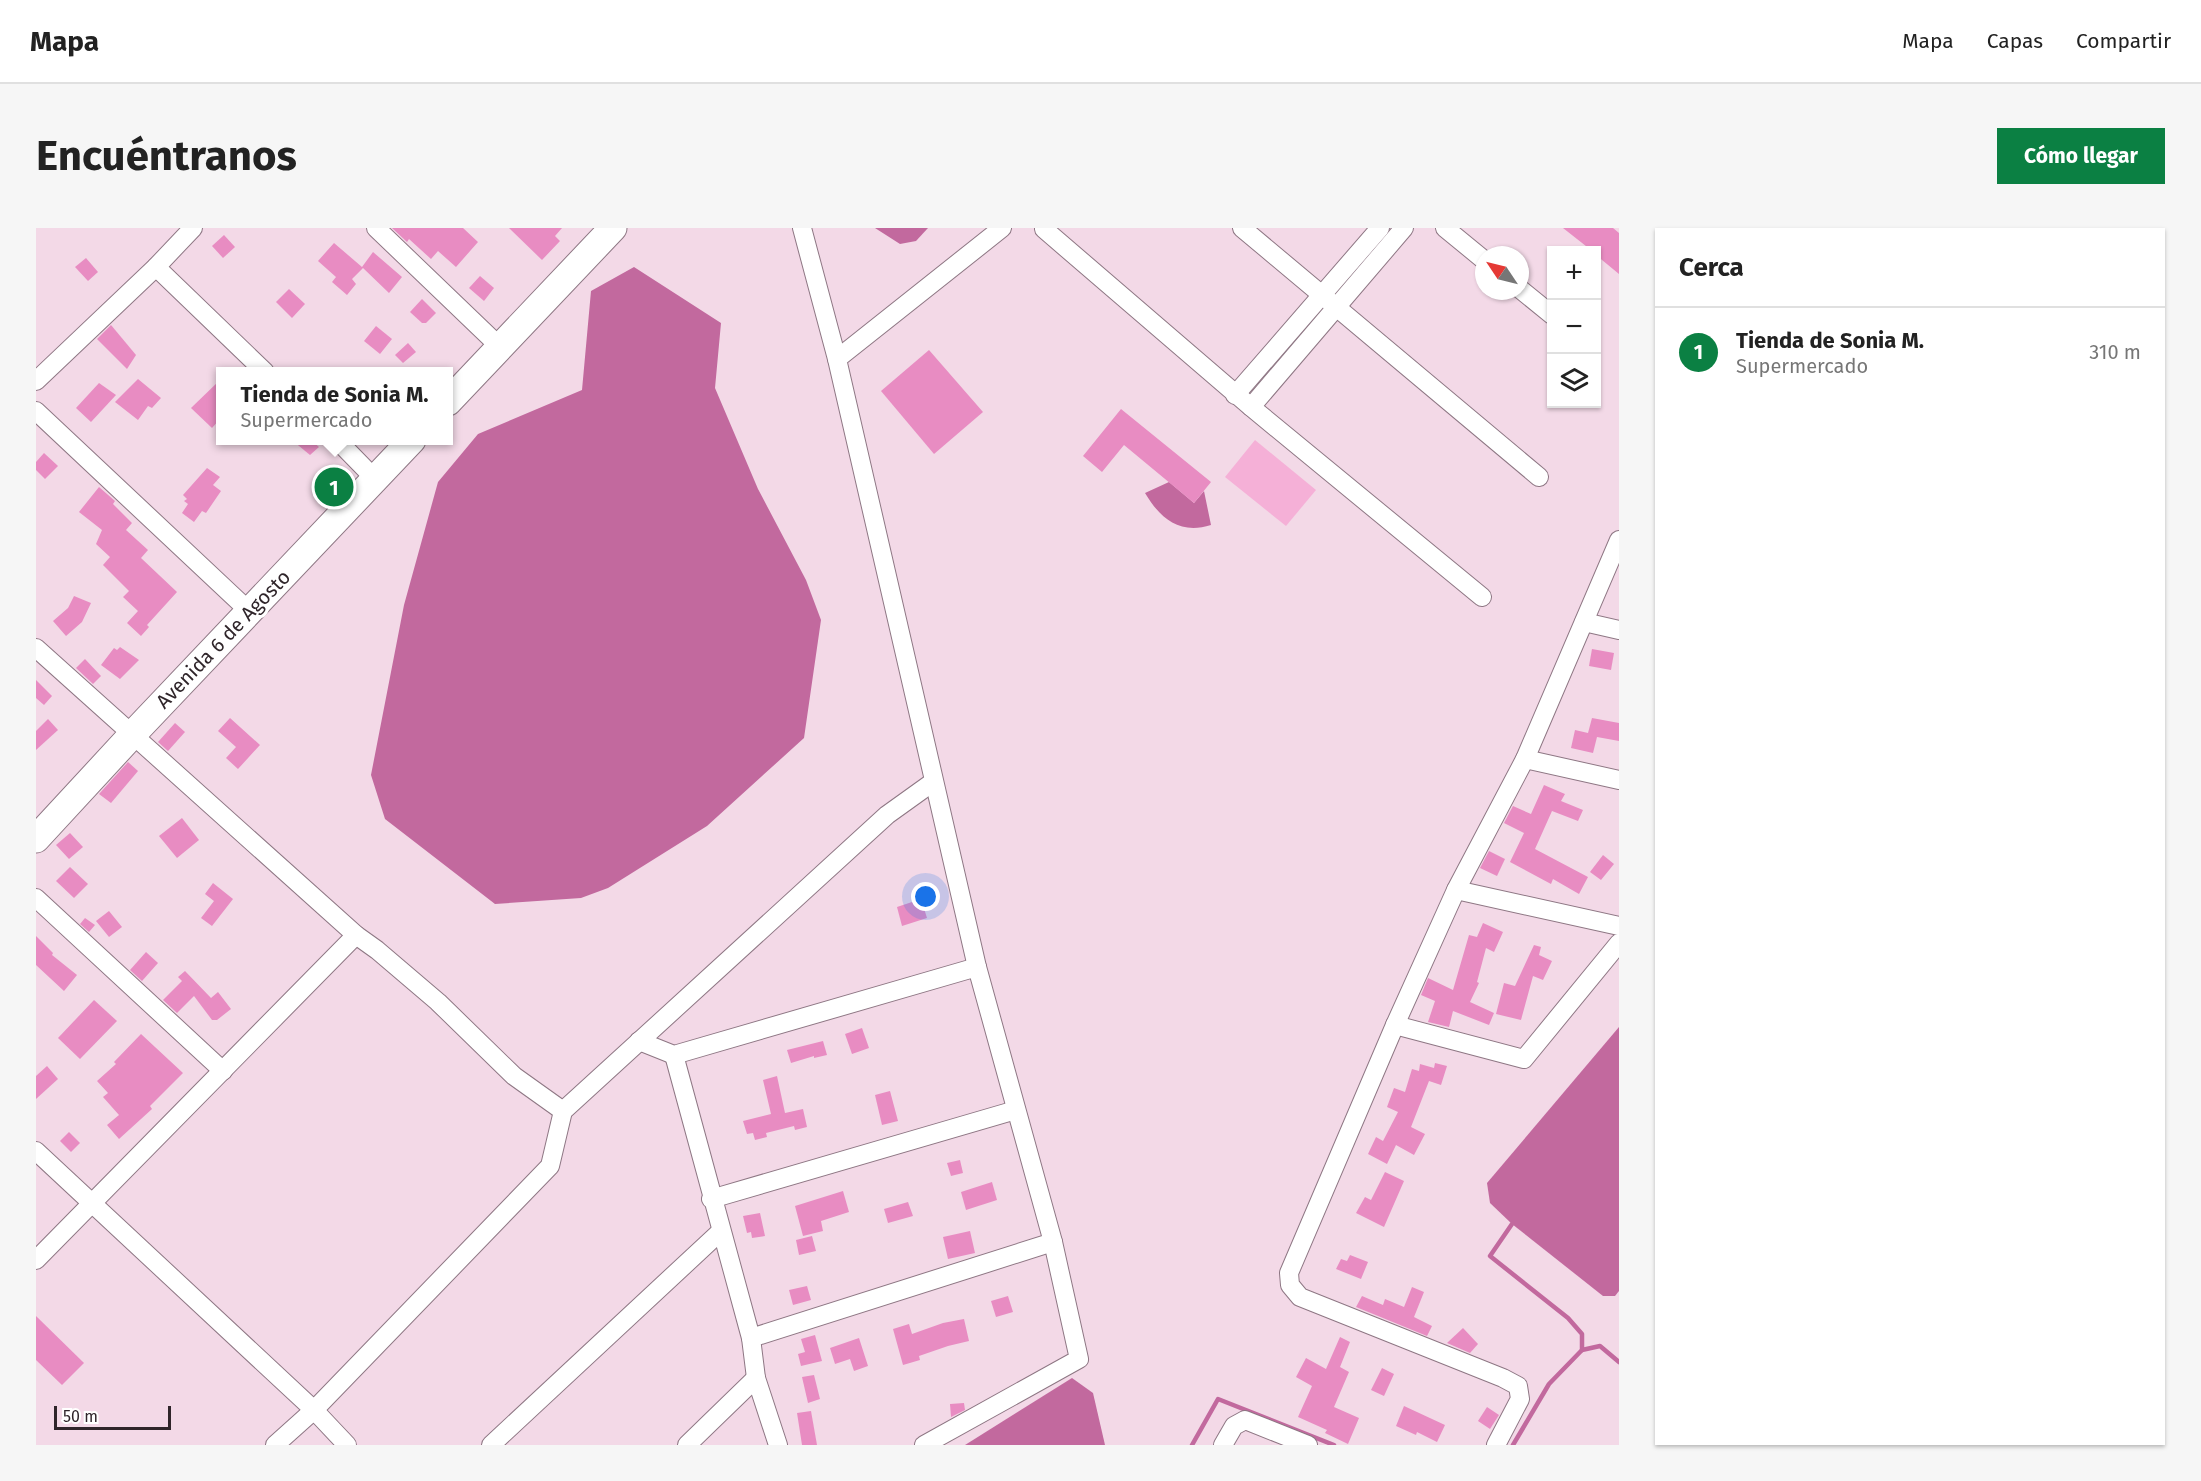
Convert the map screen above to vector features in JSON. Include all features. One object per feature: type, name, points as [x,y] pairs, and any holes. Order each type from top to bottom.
[{"type":"street","points":[[39,371],[156,267],[193,228]]},
{"type":"street","points":[[376,228],[500,347]]},
{"type":"street","points":[[453,397],[612,228]]},
{"type":"street","points":[[802,228],[837,359],[977,967],[1053,1242],[1079,1359],[924,1445]]},
{"type":"street","points":[[837,359],[1002,228]]},
{"type":"street","points":[[1242,228],[1539,477]]},
{"type":"street","points":[[1236,395],[1380,228]]},
{"type":"street","points":[[1251,407],[1404,228]]},
{"type":"street","points":[[1445,228],[1475,253]]},
{"type":"street","points":[[1044,229],[1236,395],[1482,597]]},
{"type":"street","points":[[156,267],[260,367]]},
{"type":"street","points":[[1529,297],[1547,312]]},
{"type":"street","points":[[36,411],[250,612]]},
{"type":"street","points":[[341,445],[375,479]]},
{"type":"street","name":"Avenida 6 de Agosto","points":[[36,839],[408,445]]},
{"type":"street","points":[[1496,1445],[1520,1399],[1518,1386],[1300,1297],[1290,1285],[1289,1274],[1395,1025],[1456,890],[1525,759],[1619,540]]},
{"type":"street","points":[[1584,622],[1619,630]]},
{"type":"street","points":[[36,648],[356,935],[438,1002],[514,1076],[563,1111]]},
{"type":"street","points":[[1525,759],[1619,780]]},
{"type":"street","points":[[275,1445],[314,1410],[550,1166],[563,1111],[887,815],[933,782]]},
{"type":"street","points":[[1456,890],[1619,926]]},
{"type":"street","points":[[36,898],[223,1071]]},
{"type":"street","points":[[36,1260],[356,935]]},
{"type":"street","points":[[1395,1025],[1524,1059],[1619,943]]},
{"type":"street","points":[[639,1041],[674,1055],[977,967]]},
{"type":"street","points":[[674,1055],[711,1199],[751,1338],[756,1378],[778,1445]]},
{"type":"street","points":[[711,1199],[1016,1110]]},
{"type":"street","points":[[36,1151],[314,1410],[347,1445]]},
{"type":"street","points":[[491,1445],[721,1231]]},
{"type":"street","points":[[751,1338],[1053,1242]]},
{"type":"street","points":[[687,1445],[756,1378]]},
{"type":"street","points":[[1223,1445],[1234,1426],[1245,1420],[1308,1445]]},
{"type":"shaded area","points":[[875,228],[928,228],[916,241],[900,244]]},
{"type":"shaded area","points":[[634,267],[721,323],[715,388],[758,489],[806,580],[821,620],[804,738],[707,826],[608,888],[581,898],[495,904],[385,819],[371,775],[404,605],[438,482],[478,434],[582,390],[591,291]]},
{"type":"shaded area","points":[[1255,440],[1316,490],[1286,526],[1225,477]]},
{"type":"shaded area","points":[[1169,482],[1194,503],[1204,491],[1211,525],[1200,528],[1180,526],[1157,510],[1145,493]]},
{"type":"shaded area","points":[[1619,1027],[1619,1291],[1615,1296],[1603,1296],[1512,1224],[1490,1203],[1487,1183]]},
{"type":"shaded area","points":[[1072,1378],[1093,1393],[1105,1445],[965,1445]]},
{"type":"building","points":[[392,228],[463,228],[478,242],[456,267],[438,251],[431,259],[409,239],[407,242]]},
{"type":"building","points":[[509,228],[562,228],[555,236],[560,241],[542,260]]},
{"type":"building","points":[[1563,228],[1613,228],[1619,233],[1619,274],[1601,259],[1601,246],[1586,246]]},
{"type":"building","points":[[224,235],[235,247],[223,258],[212,246]]},
{"type":"building","points":[[334,243],[362,267],[373,252],[402,277],[389,293],[363,268],[352,279],[356,284],[347,295],[332,282],[336,277],[318,261]]},
{"type":"building","points":[[86,258],[98,272],[88,281],[75,267]]},
{"type":"building","points":[[480,276],[494,288],[484,301],[469,288]]},
{"type":"building","points":[[289,289],[305,304],[292,318],[276,302]]},
{"type":"building","points":[[422,299],[436,313],[426,323],[422,323],[410,312]]},
{"type":"building","points":[[111,325],[136,355],[127,369],[97,339]]},
{"type":"building","points":[[376,326],[392,339],[380,354],[364,341]]},
{"type":"building","points":[[408,343],[416,352],[403,363],[395,355]]},
{"type":"building","points":[[929,350],[983,412],[934,454],[881,391]]},
{"type":"building","points":[[138,379],[161,398],[152,408],[148,406],[138,420],[115,402]]},
{"type":"building","points":[[99,383],[116,395],[91,422],[76,408]]},
{"type":"building","points":[[216,384],[216,424],[212,428],[191,408]]},
{"type":"building","points":[[1121,409],[1211,482],[1194,503],[1124,445],[1102,472],[1083,456]]},
{"type":"building","points":[[298,445],[319,447],[310,455]]},
{"type":"building","points":[[44,453],[58,466],[45,479],[36,470],[36,462]]},
{"type":"building","points":[[207,468],[220,477],[213,485],[221,491],[206,513],[202,511],[194,522],[182,513],[188,504],[184,501],[187,499],[183,495]]},
{"type":"building","points":[[99,487],[115,501],[113,504],[132,523],[126,530],[148,550],[141,558],[177,592],[147,625],[149,627],[141,636],[127,623],[138,611],[123,597],[129,591],[103,565],[110,557],[96,544],[102,530],[79,512]]},
{"type":"building","points":[[74,596],[91,603],[82,622],[66,636],[53,621],[68,608]]},
{"type":"building","points":[[120,647],[139,660],[120,679],[101,665],[114,648],[117,650]]},
{"type":"building","points":[[1592,649],[1614,653],[1611,670],[1589,666]]},
{"type":"building","points":[[85,659],[101,676],[93,684],[76,668]]},
{"type":"building","points":[[36,680],[52,696],[44,705],[36,698]]},
{"type":"building","points":[[230,718],[260,745],[238,769],[226,758],[236,747],[218,731]]},
{"type":"building","points":[[1592,718],[1619,723],[1619,741],[1597,737],[1593,753],[1571,748],[1575,730],[1588,733]]},
{"type":"building","points":[[48,719],[58,730],[36,750],[36,731]]},
{"type":"building","points":[[175,723],[185,732],[168,751],[158,742]]},
{"type":"building","points":[[128,762],[138,771],[111,803],[99,794]]},
{"type":"building","points":[[1544,785],[1565,794],[1561,801],[1583,810],[1578,821],[1552,811],[1535,849],[1588,877],[1579,894],[1553,879],[1551,884],[1510,862],[1524,833],[1504,823],[1513,806],[1531,814]]},
{"type":"building","points":[[182,818],[199,840],[177,858],[159,836]]},
{"type":"building","points":[[70,833],[83,847],[69,859],[56,845]]},
{"type":"building","points":[[1489,851],[1505,859],[1497,876],[1480,868]]},
{"type":"building","points":[[1603,855],[1614,864],[1601,880],[1590,872]]},
{"type":"building","points":[[70,867],[88,884],[74,898],[56,881]]},
{"type":"building","points":[[213,883],[233,899],[212,926],[201,918],[214,901],[205,894]]},
{"type":"building","points":[[921,899],[927,918],[902,926],[897,907]]},
{"type":"building","points":[[109,911],[122,927],[109,937],[96,921]]},
{"type":"building","points":[[85,918],[95,925],[89,932],[80,924]]},
{"type":"building","points":[[1483,923],[1503,932],[1494,952],[1486,948],[1477,982],[1479,983],[1470,1002],[1494,1013],[1489,1025],[1453,1011],[1449,1027],[1428,1022],[1435,1001],[1421,995],[1428,978],[1453,990],[1469,935],[1477,937]]},
{"type":"building","points":[[36,936],[53,953],[52,955],[77,975],[64,991],[36,965]]},
{"type":"building","points":[[1534,945],[1541,947],[1539,955],[1552,961],[1543,980],[1533,976],[1521,1020],[1496,1014],[1504,983],[1515,986]]},
{"type":"building","points":[[146,952],[158,963],[142,981],[130,970]]},
{"type":"building","points":[[185,971],[211,998],[218,992],[231,1009],[217,1020],[212,1020],[194,996],[177,1013],[163,1000],[182,981],[178,977]]},
{"type":"building","points":[[94,1000],[117,1021],[80,1059],[58,1038]]},
{"type":"building","points":[[862,1028],[869,1048],[852,1054],[845,1034]]},
{"type":"building","points":[[141,1034],[183,1073],[150,1106],[152,1109],[119,1139],[107,1125],[119,1115],[103,1097],[108,1093],[97,1081],[116,1064],[114,1062]]},
{"type":"building","points":[[823,1041],[827,1055],[814,1058],[814,1056],[791,1063],[787,1050]]},
{"type":"building","points":[[1435,1063],[1447,1066],[1441,1085],[1429,1081],[1411,1127],[1425,1134],[1414,1155],[1396,1145],[1387,1164],[1368,1154],[1376,1137],[1383,1141],[1398,1112],[1387,1107],[1394,1088],[1405,1092],[1412,1069],[1419,1071],[1420,1064],[1434,1068]]},
{"type":"building","points":[[47,1066],[58,1079],[36,1099],[36,1076]]},
{"type":"building","points":[[777,1076],[785,1113],[803,1109],[807,1127],[795,1130],[794,1126],[766,1133],[767,1137],[755,1140],[753,1133],[747,1134],[743,1121],[771,1114],[763,1080]]},
{"type":"building","points":[[890,1091],[898,1121],[882,1125],[875,1095]]},
{"type":"building","points":[[69,1132],[80,1143],[71,1152],[60,1141]]},
{"type":"building","points":[[960,1160],[963,1173],[951,1176],[947,1163]]},
{"type":"building","points":[[1385,1172],[1404,1181],[1384,1227],[1356,1213],[1365,1197],[1371,1200]]},
{"type":"building","points":[[992,1182],[997,1200],[966,1210],[961,1192]]},
{"type":"building","points":[[843,1191],[849,1212],[821,1221],[823,1231],[803,1236],[795,1206]]},
{"type":"building","points":[[908,1202],[913,1216],[888,1223],[884,1209]]},
{"type":"building","points":[[760,1213],[765,1236],[752,1238],[751,1232],[747,1233],[743,1216]]},
{"type":"building","points":[[970,1231],[975,1253],[948,1259],[943,1237]]},
{"type":"building","points":[[812,1236],[816,1251],[799,1255],[796,1240]]},
{"type":"building","points":[[1350,1255],[1368,1262],[1361,1279],[1336,1269],[1341,1259],[1347,1261]]},
{"type":"building","points":[[807,1286],[811,1300],[793,1305],[789,1290]]},
{"type":"building","points":[[1412,1287],[1424,1292],[1414,1317],[1432,1326],[1427,1336],[1356,1307],[1362,1296],[1383,1305],[1385,1299],[1404,1307]]},
{"type":"building","points":[[1008,1296],[1013,1312],[996,1317],[991,1301]]},
{"type":"building","points":[[36,1316],[84,1363],[62,1385],[36,1360]]},
{"type":"building","points":[[964,1319],[969,1341],[919,1356],[920,1360],[903,1365],[893,1329],[909,1324],[912,1334],[943,1323]]},
{"type":"building","points":[[1463,1328],[1478,1344],[1470,1353],[1447,1343]]},
{"type":"building","points":[[815,1335],[822,1361],[801,1366],[798,1354],[805,1352],[801,1339]]},
{"type":"building","points":[[1340,1337],[1350,1342],[1340,1367],[1349,1372],[1334,1407],[1359,1418],[1348,1444],[1325,1433],[1327,1430],[1298,1417],[1312,1386],[1296,1377],[1306,1358],[1326,1369]]},
{"type":"building","points":[[859,1338],[868,1366],[854,1371],[850,1359],[835,1364],[830,1348]]},
{"type":"building","points":[[1382,1368],[1394,1374],[1384,1396],[1371,1390]]},
{"type":"building","points":[[814,1375],[820,1399],[808,1403],[802,1377]]},
{"type":"building","points":[[964,1403],[965,1410],[951,1417],[950,1404]]},
{"type":"building","points":[[1404,1406],[1445,1425],[1437,1442],[1417,1432],[1416,1435],[1396,1426]]},
{"type":"building","points":[[1487,1407],[1499,1415],[1490,1429],[1478,1421]]},
{"type":"building","points":[[811,1411],[817,1445],[802,1445],[797,1413]]},
{"type":"waterway","points":[[1512,1224],[1490,1256],[1568,1318],[1582,1334],[1582,1350],[1549,1384],[1513,1445]]},
{"type":"waterway","points":[[1582,1350],[1600,1346],[1619,1362]]},
{"type":"waterway","points":[[1192,1445],[1218,1399],[1334,1445]]},
{"type":"place","name":"Tienda de Sonia M.","points":[[334,487]]}]
